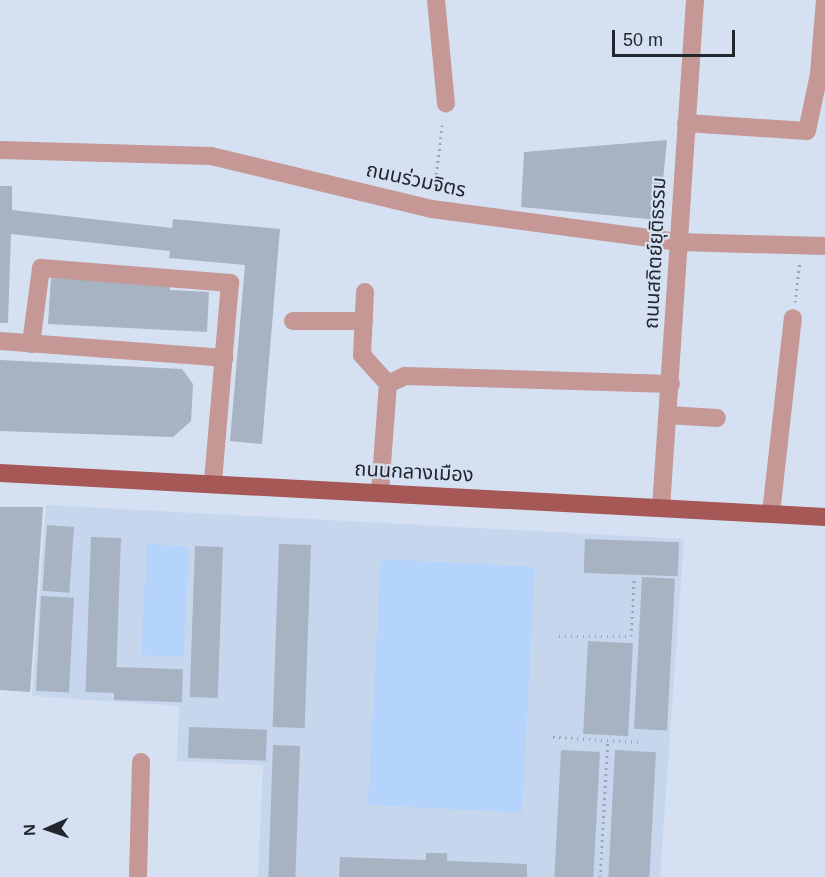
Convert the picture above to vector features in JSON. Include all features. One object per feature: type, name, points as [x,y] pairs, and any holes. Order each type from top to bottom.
[{"type":"main road","name":"ถนนกลางเมือง","points":[[0,473],[825,517]]},
{"type":"street","points":[[435,0],[446,104]]},
{"type":"street","name":"ถนนสถิตย์ยุติธรรม","points":[[661,508],[695,0]]},
{"type":"street","points":[[686,123],[807,131],[819,74],[825,0]]},
{"type":"street","name":"ถนนร่วมจิตร","points":[[0,150],[211,156],[432,209],[678,242],[825,246]]},
{"type":"street","points":[[31,344],[41,268],[230,283],[213,483]]},
{"type":"street","points":[[365,291],[362,355],[388,384],[381,492]]},
{"type":"street","points":[[771,513],[793,318]]},
{"type":"street","points":[[292,321],[364,321]]},
{"type":"street","points":[[0,341],[224,358]]},
{"type":"street","points":[[388,384],[405,376],[671,384]]},
{"type":"street","points":[[668,415],[717,418]]},
{"type":"street","points":[[138,877],[141,762]]},
{"type":"path","points":[[432,209],[446,104]]},
{"type":"path","points":[[793,318],[802,245]]},
{"type":"path","points":[[559,636],[632,636],[634,580]]},
{"type":"path","points":[[553,737],[639,741]]},
{"type":"path","points":[[600,877],[608,740]]},
{"type":"shaded area","points":[[46,505],[684,539],[660,877],[258,877],[263,765],[177,761],[179,706],[32,696]]},
{"type":"shaded area","points":[[147,544],[189,546],[183,657],[141,655]]},
{"type":"shaded area","points":[[381,559],[535,567],[522,813],[368,805]]},
{"type":"building","points":[[667,140],[659,220],[521,207],[524,152]]},
{"type":"building","points":[[0,186],[12,186],[12,210],[172,228],[173,219],[280,229],[262,444],[230,441],[245,265],[169,258],[170,251],[11,234],[8,323],[0,323]]},
{"type":"building","points":[[51,278],[170,283],[170,290],[209,292],[207,332],[48,324]]},
{"type":"building","points":[[0,360],[182,369],[193,384],[191,421],[173,437],[0,431]]},
{"type":"building","points":[[0,507],[43,507],[30,692],[0,690]]},
{"type":"building","points":[[47,525],[74,527],[69,593],[42,591]]},
{"type":"building","points":[[91,537],[121,538],[116,693],[86,692]]},
{"type":"building","points":[[585,539],[679,542],[678,576],[584,573]]},
{"type":"building","points":[[279,544],[311,545],[305,728],[273,727]]},
{"type":"building","points":[[195,546],[223,547],[218,698],[190,697]]},
{"type":"building","points":[[642,577],[675,579],[667,731],[634,729]]},
{"type":"building","points":[[41,596],[74,598],[69,693],[36,691]]},
{"type":"building","points":[[588,641],[633,643],[628,736],[583,734]]},
{"type":"building","points":[[115,667],[183,669],[182,702],[114,700]]},
{"type":"building","points":[[189,727],[267,730],[266,761],[188,758]]},
{"type":"building","points":[[273,745],[300,746],[295,877],[268,877]]},
{"type":"building","points":[[561,750],[600,752],[593,877],[554,877]]},
{"type":"building","points":[[615,750],[656,752],[649,877],[608,877]]},
{"type":"building","points":[[426,853],[447,853],[447,861],[527,864],[527,877],[339,877],[340,857],[426,860]]}]
